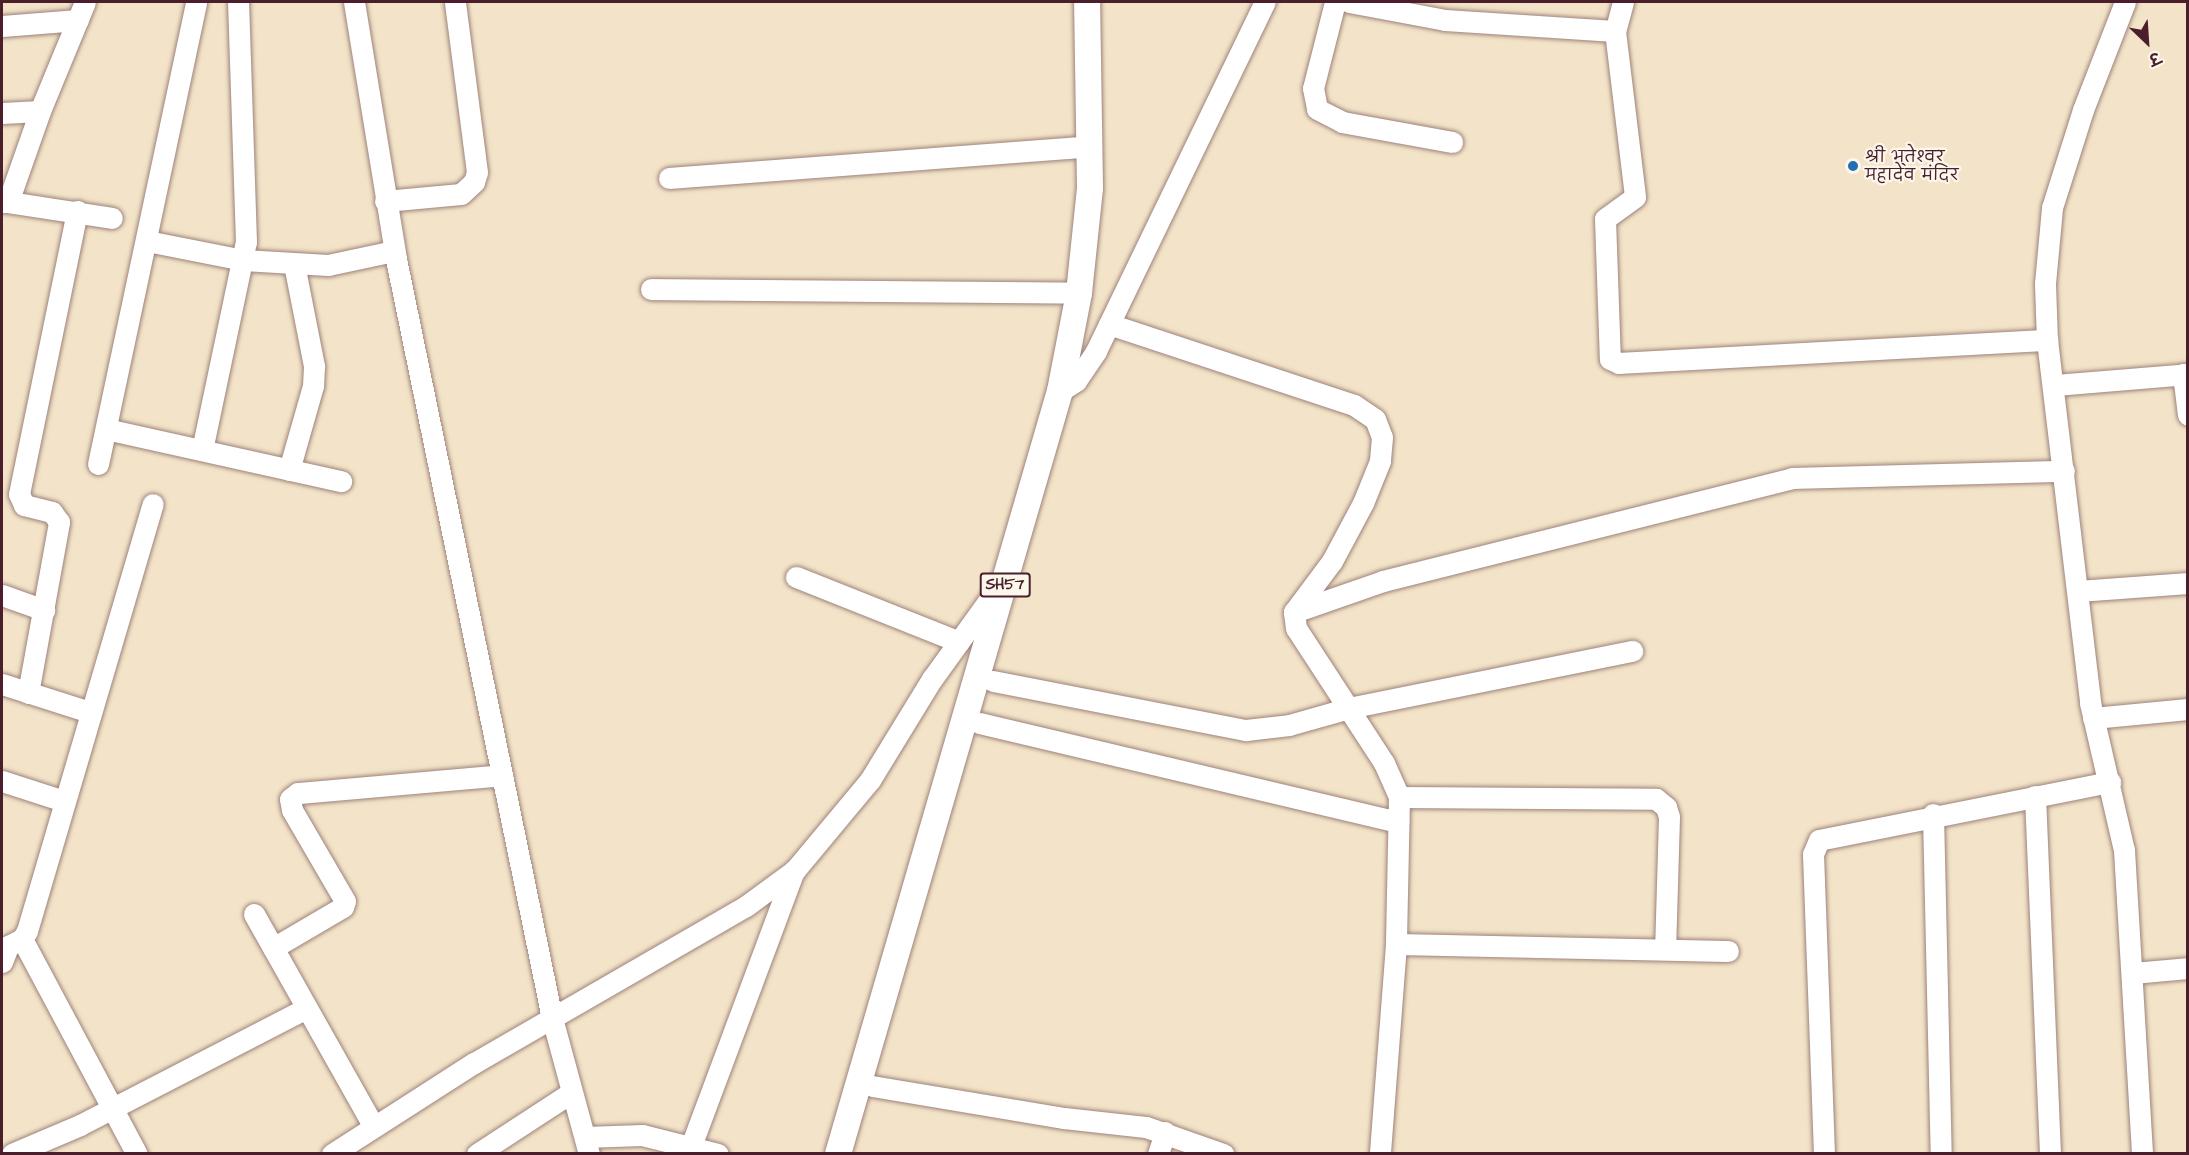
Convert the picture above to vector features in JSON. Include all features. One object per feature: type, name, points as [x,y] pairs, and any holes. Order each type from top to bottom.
[{"type":"main road","name":"SH57","points":[[854,1154],[900,961],[1010,570],[1068,386],[1090,188],[1087,2]]},
{"type":"main road","name":"SH57","points":[[838,1154],[993,681],[1034,545],[1096,262],[1103,188],[1102,2]]},
{"type":"street","points":[[98,464],[147,241],[195,2]]},
{"type":"street","points":[[202,450],[243,260],[247,224],[237,2]]},
{"type":"street","points":[[354,2],[394,251],[552,1018],[587,1145],[632,1134],[718,1154]]},
{"type":"street","points":[[385,201],[461,194],[474,182],[477,172],[455,2]]},
{"type":"street","points":[[1068,386],[1109,324],[1265,2]]},
{"type":"street","points":[[1335,2],[1313,88],[1317,109],[1342,122],[1452,142]]},
{"type":"street","points":[[1348,2],[1450,11],[1615,31]]},
{"type":"street","points":[[1623,2],[1615,31],[1635,197],[1605,219],[1610,359],[1619,363],[2048,340]]},
{"type":"street","points":[[2125,2],[2083,110],[2052,208],[2045,284],[2048,340],[2093,717],[2110,782],[2124,850],[2142,1154]]},
{"type":"street","points":[[2,26],[82,10]]},
{"type":"street","points":[[82,10],[4,202],[77,211],[112,219]]},
{"type":"street","points":[[2,113],[40,111]]},
{"type":"street","points":[[669,178],[1090,146]]},
{"type":"street","points":[[28,693],[59,522],[52,512],[24,505],[19,494],[77,211]]},
{"type":"street","points":[[147,241],[243,260],[328,266],[394,251]]},
{"type":"street","points":[[289,470],[314,386],[314,366],[294,264]]},
{"type":"street","points":[[651,289],[1079,293]]},
{"type":"street","points":[[1109,324],[1354,405],[1375,419],[1382,437],[1380,461],[1363,503],[1332,561],[1294,612],[1296,628],[1393,779],[1399,797],[1396,944],[1380,1154]]},
{"type":"street","points":[[2055,385],[2185,374],[2187,415]]},
{"type":"street","points":[[106,429],[341,481]]},
{"type":"street","points":[[1294,612],[1383,581],[1792,478],[2064,471]]},
{"type":"street","points":[[137,1154],[22,939],[153,504]]},
{"type":"street","points":[[332,1154],[552,1018],[746,906],[795,870],[870,780],[959,642],[1010,570]]},
{"type":"street","points":[[796,577],[959,642]]},
{"type":"street","points":[[2078,591],[2187,583]]},
{"type":"street","points":[[2,595],[44,610]]},
{"type":"street","points":[[993,681],[1246,730],[1290,725],[1349,708],[1632,651]]},
{"type":"street","points":[[2,684],[90,712]]},
{"type":"street","points":[[2093,717],[2187,709]]},
{"type":"street","points":[[979,723],[1398,822]]},
{"type":"street","points":[[273,948],[343,907],[345,901],[292,810],[290,800],[298,794],[502,775]]},
{"type":"street","points":[[2,781],[64,801]]},
{"type":"street","points":[[1824,1154],[1813,854],[1819,840],[1933,814],[2110,782]]},
{"type":"street","points":[[2035,796],[2050,1154]]},
{"type":"street","points":[[1399,797],[1656,799],[1666,807],[1669,817],[1665,949]]},
{"type":"street","points":[[1933,814],[1941,1154]]},
{"type":"street","points":[[691,1146],[795,870]]},
{"type":"street","points":[[254,914],[374,1127]]},
{"type":"street","points":[[2,962],[8,946],[22,939]]},
{"type":"street","points":[[1396,944],[1728,951]]},
{"type":"street","points":[[2132,974],[2187,968]]},
{"type":"street","points":[[12,1154],[114,1108],[307,1008]]},
{"type":"street","points":[[872,1086],[1165,1132],[1223,1154]]},
{"type":"street","points":[[477,1154],[572,1092]]},
{"type":"street","points":[[1158,1154],[1165,1132]]},
{"type":"place","name":"श्री भूतेश्वर महादेव मंदिर","points":[[1853,166]]}]
